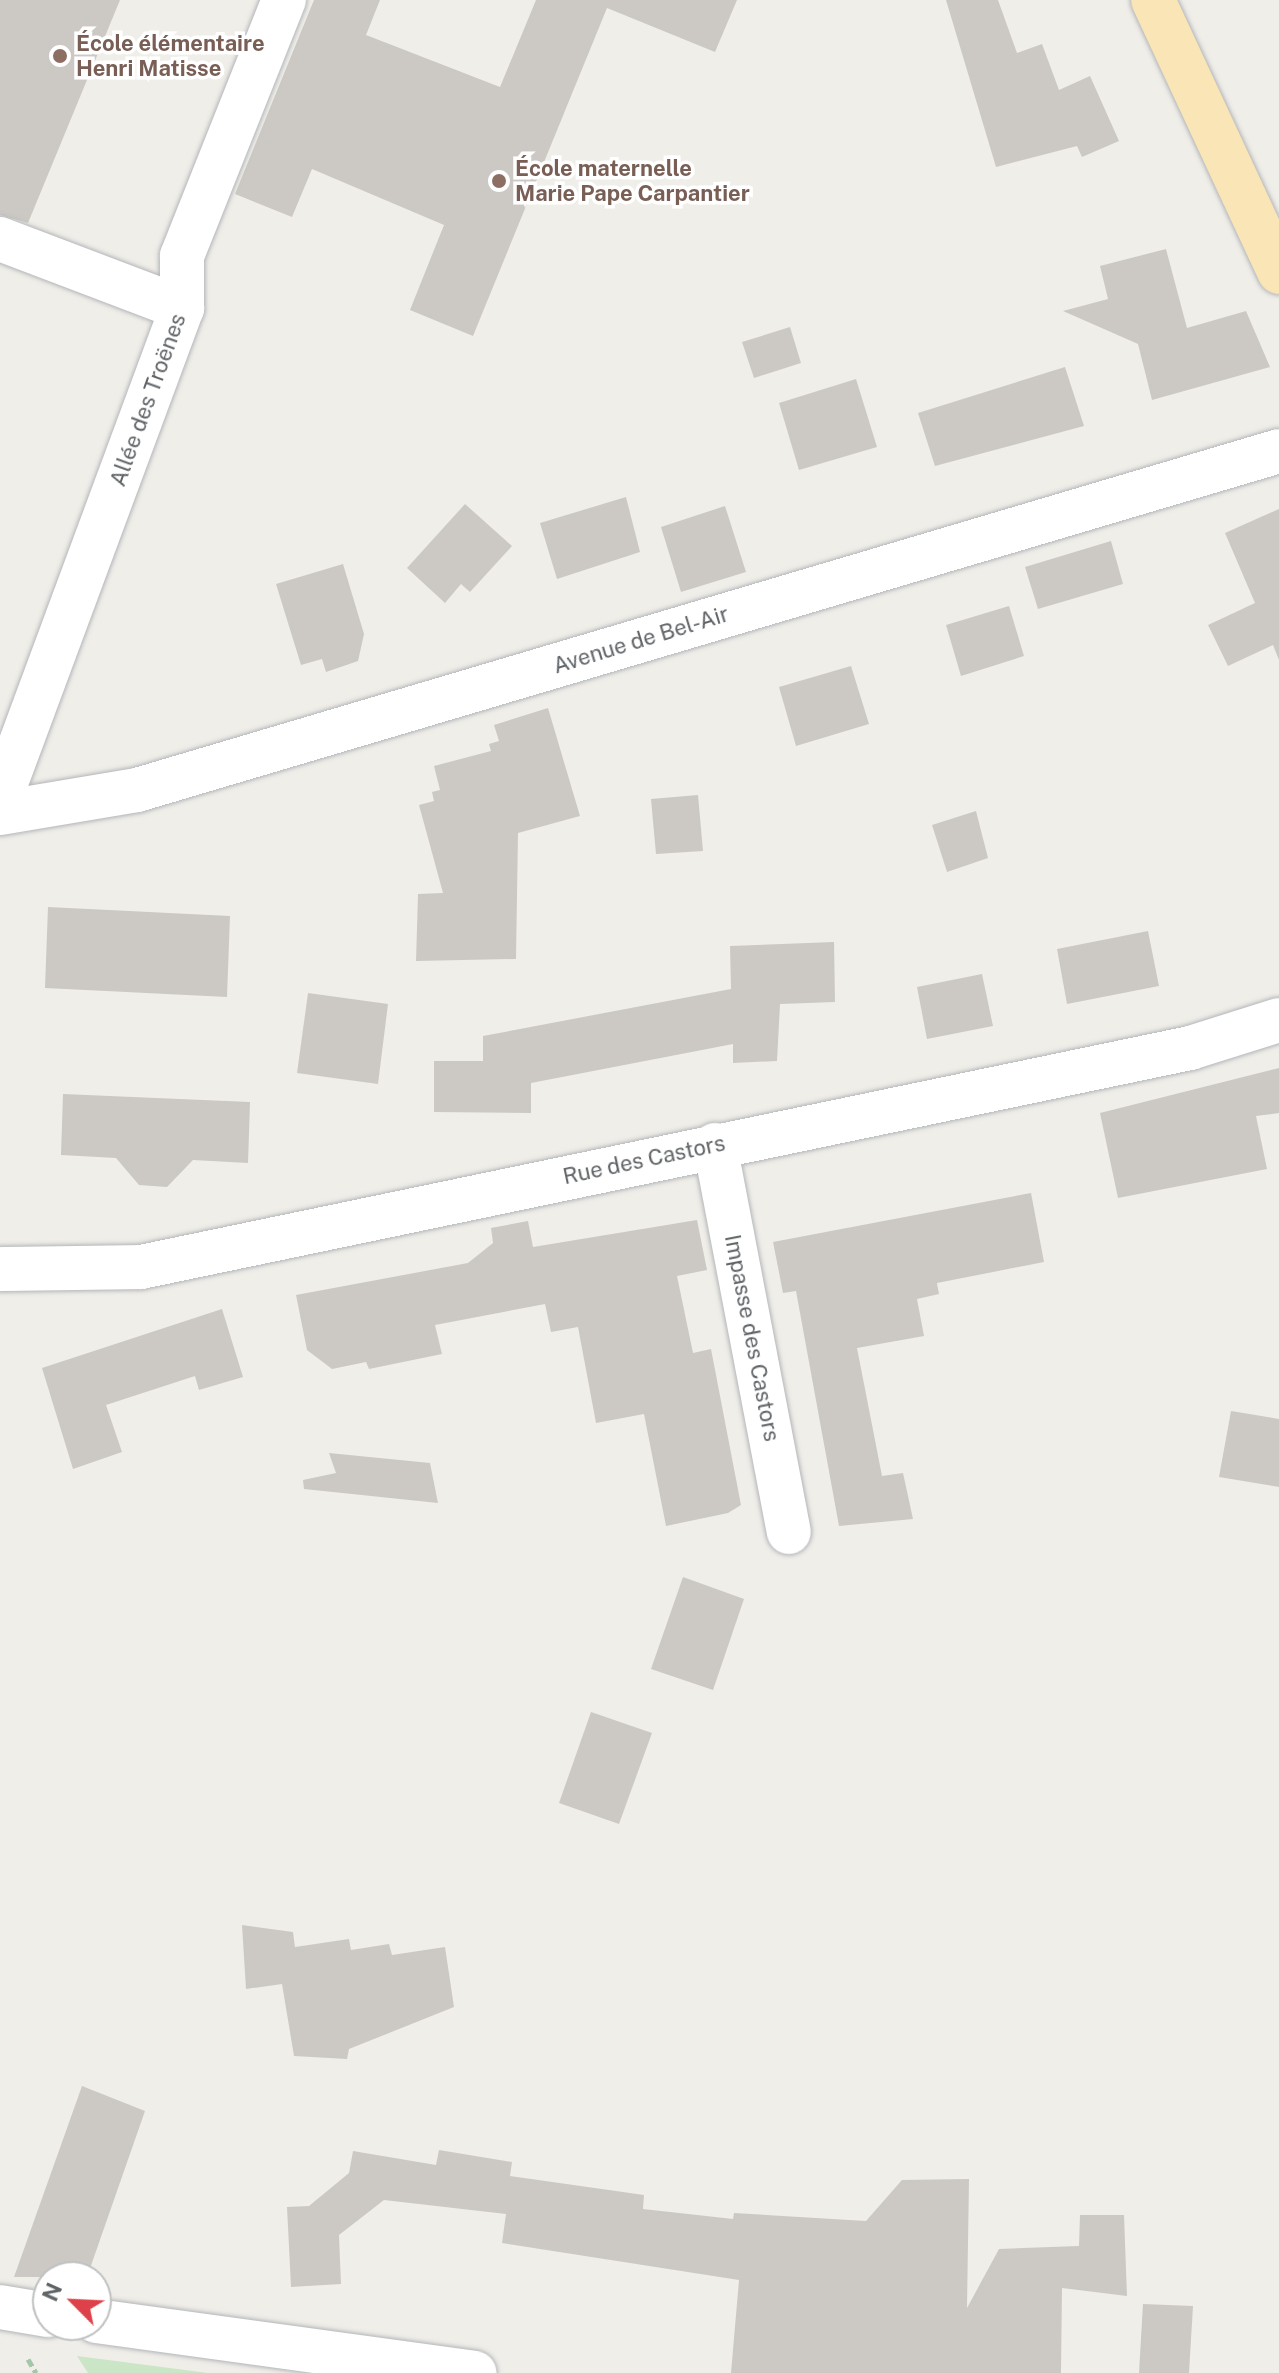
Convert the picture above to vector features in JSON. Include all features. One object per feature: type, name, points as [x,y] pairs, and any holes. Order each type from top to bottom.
[{"type":"main road","points":[[1153,0],[1279,272]]},
{"type":"street","name":"Allée des Troënes","points":[[0,799],[182,308],[182,256],[284,0]]},
{"type":"street","points":[[0,239],[182,308]]},
{"type":"street","name":"Avenue de Bel-Air","points":[[0,813],[137,790],[1279,451]]},
{"type":"street","name":"Rue des Castors","points":[[2,1262],[141,1267],[1190,1048],[1279,1020]]},
{"type":"street","name":"Impasse des Castors","points":[[715,1145],[789,1532]]},
{"type":"street","points":[[0,2307],[32,2312]]},
{"type":"street","points":[[112,2323],[474,2373]]},
{"type":"green space","points":[[77,2356],[208,2373],[88,2373]]},
{"type":"building","name":"École élémentaire Henri Matisse","points":[[0,0],[120,0],[28,223],[0,215]]},
{"type":"building","points":[[314,0],[380,0],[366,35],[500,87],[536,0],[737,0],[715,52],[607,8],[473,336],[410,310],[444,225],[312,169],[292,217],[235,194]]},
{"type":"building","points":[[946,0],[998,0],[1017,53],[1042,44],[1059,90],[1090,76],[1119,141],[1082,157],[1077,146],[996,167]]},
{"type":"building","points":[[1166,249],[1187,328],[1246,311],[1270,367],[1152,400],[1138,344],[1063,311],[1108,299],[1100,266]]},
{"type":"building","points":[[790,327],[801,363],[754,378],[742,342]]},
{"type":"building","points":[[1065,367],[1084,426],[935,466],[918,413]]},
{"type":"building","points":[[856,379],[877,447],[799,470],[779,403]]},
{"type":"building","points":[[626,497],[640,552],[557,579],[540,523]]},
{"type":"building","points":[[465,504],[512,546],[470,592],[461,584],[445,603],[407,568]]},
{"type":"building","points":[[725,506],[746,572],[681,592],[661,527]]},
{"type":"building","points":[[1279,509],[1279,660],[1273,645],[1228,666],[1208,625],[1255,603],[1225,533]]},
{"type":"building","points":[[1111,541],[1123,584],[1038,609],[1025,567]]},
{"type":"building","points":[[343,564],[364,634],[358,661],[326,672],[322,659],[301,665],[276,584]]},
{"type":"building","points":[[1009,606],[1024,656],[961,676],[946,625]]},
{"type":"building","points":[[851,666],[869,724],[796,746],[779,687]]},
{"type":"building","points":[[548,708],[580,816],[518,833],[516,959],[416,961],[418,894],[443,893],[419,805],[434,801],[432,792],[440,790],[434,766],[491,751],[489,744],[499,741],[494,725]]},
{"type":"building","points":[[698,795],[703,851],[656,854],[651,799]]},
{"type":"building","points":[[976,811],[988,858],[947,872],[932,825]]},
{"type":"building","points":[[48,907],[230,916],[227,997],[45,988]]},
{"type":"building","points":[[1148,931],[1159,986],[1067,1004],[1057,949]]},
{"type":"building","points":[[834,942],[835,1002],[780,1004],[777,1061],[733,1063],[733,1044],[531,1083],[531,1113],[434,1112],[434,1061],[483,1061],[483,1036],[731,989],[730,946]]},
{"type":"building","points":[[982,974],[993,1026],[927,1039],[917,987]]},
{"type":"building","points":[[308,993],[388,1004],[378,1084],[297,1073]]},
{"type":"building","points":[[1279,1068],[1279,1113],[1256,1116],[1267,1169],[1118,1198],[1100,1113]]},
{"type":"building","points":[[63,1094],[250,1102],[248,1163],[193,1160],[167,1187],[139,1185],[116,1158],[61,1155]]},
{"type":"building","points":[[1031,1193],[1044,1262],[937,1283],[939,1294],[917,1299],[924,1336],[857,1348],[882,1476],[903,1473],[913,1519],[839,1526],[796,1291],[783,1293],[773,1242]]},
{"type":"building","points":[[697,1220],[707,1270],[677,1276],[693,1353],[711,1349],[741,1505],[728,1513],[666,1526],[644,1414],[596,1423],[578,1327],[551,1332],[545,1304],[435,1325],[442,1354],[369,1369],[366,1362],[332,1369],[307,1350],[296,1295],[468,1263],[493,1243],[491,1228],[528,1221],[533,1247]]},
{"type":"building","points":[[222,1309],[243,1377],[199,1390],[195,1376],[106,1405],[122,1452],[73,1469],[42,1368]]},
{"type":"building","points":[[1231,1411],[1279,1419],[1279,1487],[1219,1477]]},
{"type":"building","points":[[329,1453],[430,1463],[438,1503],[304,1489],[303,1480],[336,1473]]},
{"type":"building","points":[[683,1577],[744,1599],[713,1690],[651,1669]]},
{"type":"building","points":[[591,1712],[652,1733],[619,1824],[559,1803]]},
{"type":"building","points":[[242,1925],[293,1932],[295,1947],[349,1939],[351,1950],[389,1944],[392,1955],[445,1947],[454,2007],[349,2049],[347,2059],[294,2056],[282,1984],[246,1989]]},
{"type":"building","points":[[82,2086],[145,2111],[93,2261],[32,2261],[32,2277],[14,2277]]},
{"type":"building","points":[[439,2150],[512,2162],[510,2176],[644,2195],[643,2209],[733,2219],[734,2213],[866,2221],[902,2180],[969,2179],[967,2308],[999,2249],[1079,2246],[1080,2215],[1124,2215],[1127,2296],[1062,2288],[1061,2373],[731,2373],[739,2280],[502,2243],[506,2214],[384,2200],[339,2235],[341,2284],[291,2287],[287,2207],[309,2206],[349,2173],[353,2151],[436,2165]]},
{"type":"building","points":[[1143,2304],[1193,2306],[1189,2373],[1139,2373]]},
{"type":"place","name":"École élémentaire Henri Matisse","points":[[60,56]]},
{"type":"place","name":"École maternelle Marie Pape Carpantier","points":[[499,181]]}]
